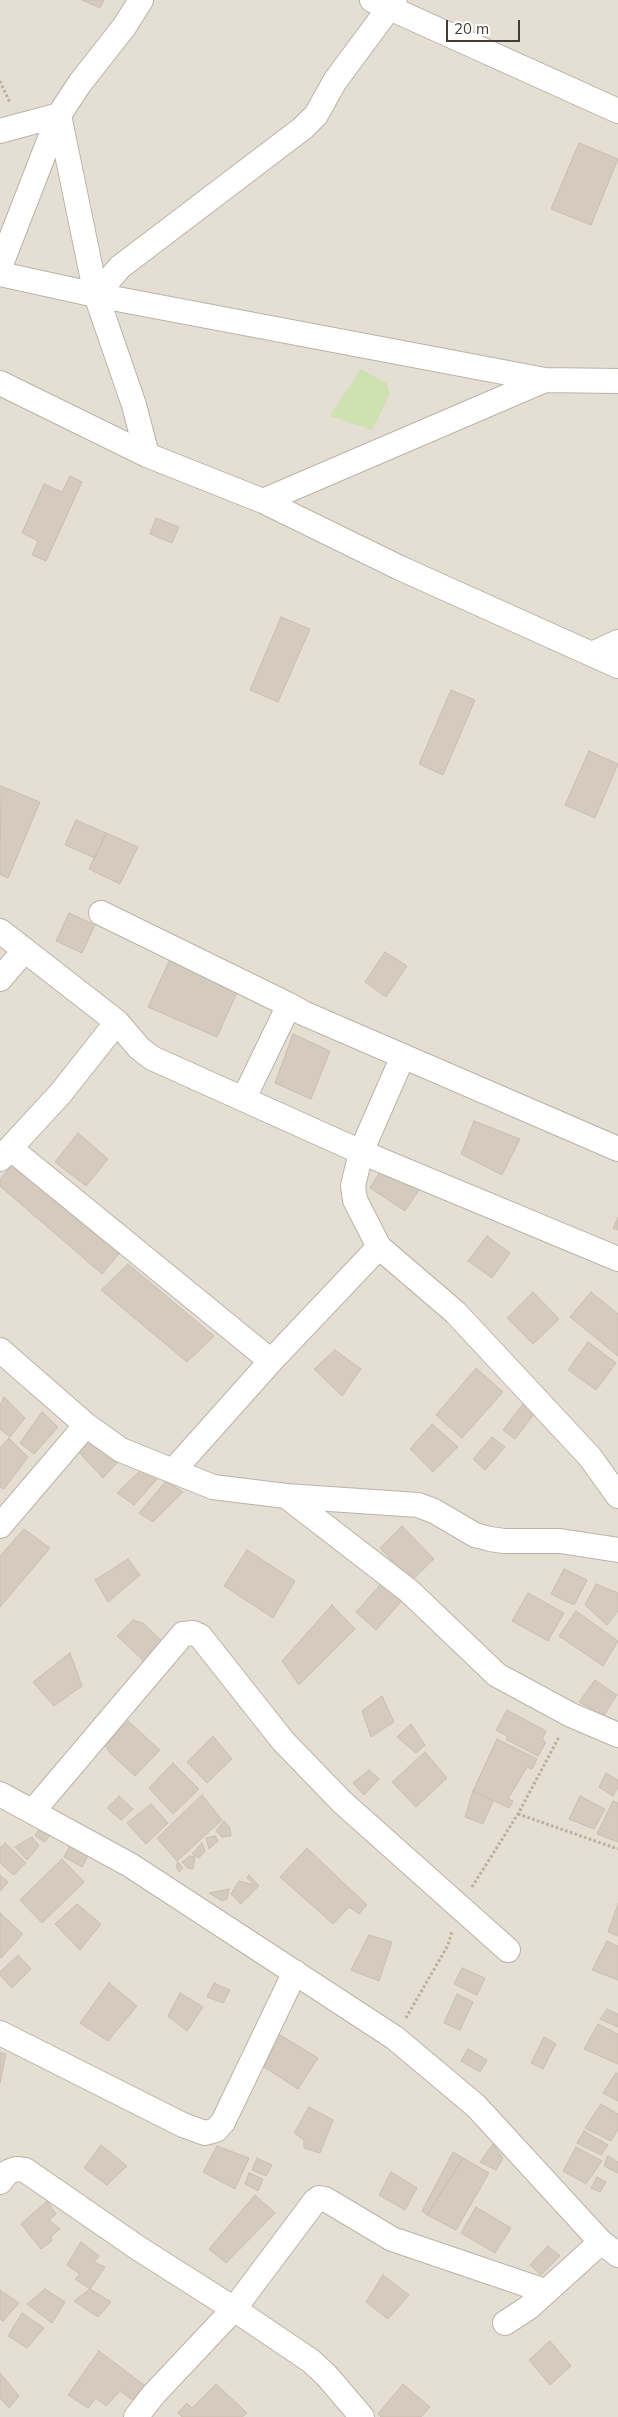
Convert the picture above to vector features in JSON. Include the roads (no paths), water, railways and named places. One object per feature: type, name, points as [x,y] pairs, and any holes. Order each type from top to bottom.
[{"type":"street","points":[[0,267],[59,115],[80,84],[124,27],[141,0]]},
{"type":"street","points":[[96,295],[120,268],[303,128],[316,115],[335,80],[385,2],[618,112]]},
{"type":"street","points":[[0,131],[59,115]]},
{"type":"street","points":[[59,115],[96,295],[134,405],[148,455]]},
{"type":"street","points":[[0,274],[96,295],[545,380],[618,381]]},
{"type":"street","points":[[263,501],[545,380]]},
{"type":"street","points":[[0,383],[148,455],[263,501],[400,568],[618,666]]},
{"type":"street","points":[[592,654],[618,642]]},
{"type":"street","points":[[101,913],[289,1005],[618,1149]]},
{"type":"street","points":[[0,931],[117,1022],[139,1048],[152,1058],[361,1152],[618,1260]]},
{"type":"street","points":[[0,979],[25,950]]},
{"type":"street","points":[[244,1098],[289,1005]]},
{"type":"street","points":[[117,1022],[60,1094],[5,1154],[271,1361]]},
{"type":"street","points":[[403,1056],[361,1152],[353,1186],[354,1194],[379,1247],[455,1312],[590,1457],[616,1490]]},
{"type":"street","points":[[173,1471],[271,1361],[379,1247]]},
{"type":"street","points":[[0,1350],[86,1425],[122,1450],[213,1488],[286,1496],[418,1505],[434,1511],[475,1535],[490,1539],[504,1542],[560,1541],[618,1550]]},
{"type":"street","points":[[0,1526],[86,1425]]},
{"type":"street","points":[[286,1496],[409,1591],[497,1675],[571,1714],[618,1735]]},
{"type":"street","points":[[33,1811],[183,1634],[192,1633],[200,1636],[283,1741],[342,1802],[508,1950]]},
{"type":"street","points":[[0,1794],[130,1865],[395,2038],[476,2106],[609,2249],[545,2291],[528,2308],[505,2323]]},
{"type":"street","points":[[0,2033],[183,2125],[205,2133],[216,2130],[222,2122],[294,1972]]},
{"type":"street","points":[[0,2182],[8,2172],[25,2170],[138,2248],[234,2309],[320,2368],[362,2417]]},
{"type":"street","points":[[136,2417],[154,2394],[234,2309],[315,2200],[319,2198],[325,2199],[392,2239],[545,2291]]}]
